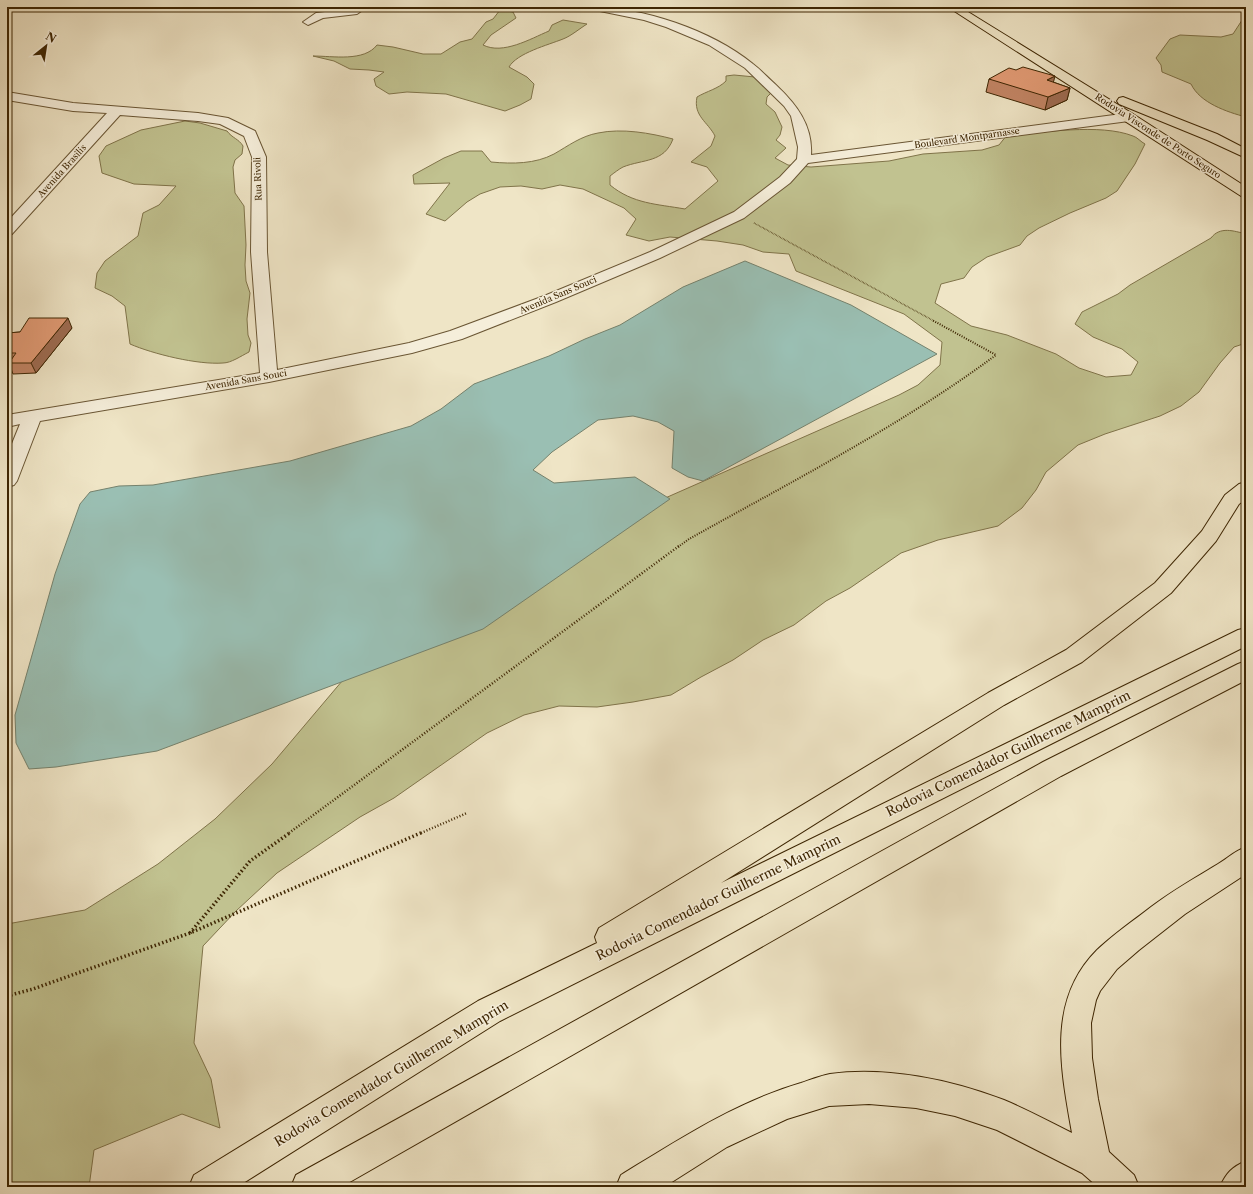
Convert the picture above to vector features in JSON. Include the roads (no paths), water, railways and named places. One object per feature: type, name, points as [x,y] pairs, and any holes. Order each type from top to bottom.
[{"type":"main road","name":"Rodovia Visconde de Porto Seguro","points":[[953,7],[1070,79],[1246,193]]},
{"type":"main road","name":"Rodovia Visconde de Porto Seguro","points":[[1070,79],[1212,137],[1246,154]]},
{"type":"main road","points":[[1176,148],[1174,142],[1179,138],[1190,136],[1212,137]]},
{"type":"main road","points":[[489,1011],[996,699],[1074,656],[1163,588],[1209,536],[1232,500],[1246,488]]},
{"type":"main road","name":"Rodovia Comendador Guilherme Mamprim","points":[[206,1187],[489,1011],[1246,636]]},
{"type":"main road","points":[[308,1187],[1052,769],[1246,670]]},
{"type":"main road","points":[[1094,1160],[1082,1099],[1077,1051],[1076,1023],[1081,1000],[1090,982],[1106,960],[1129,940],[1175,905],[1230,871],[1246,859]]},
{"type":"main road","points":[[633,1187],[723,1133],[783,1104],[829,1090],[877,1089],[916,1092],[955,1100],[1003,1116],[1094,1160],[1122,1187]]},
{"type":"main road","points":[[1237,1187],[1246,1178]]},
{"type":"street","points":[[308,22],[320,14],[353,12],[362,7]]},
{"type":"street","points":[[594,7],[632,10],[646,17],[695,35],[734,55],[749,66],[788,103],[797,116],[805,147],[804,160]]},
{"type":"street","name":"Rua Rivoli","points":[[7,96],[72,107],[198,117],[223,121],[250,134],[259,157],[259,252],[269,377]]},
{"type":"street","name":"Avenida Brasilis","points":[[7,231],[116,111]]},
{"type":"street","name":"Boulevard Montparnasse","points":[[804,160],[1129,117]]},
{"type":"street","name":"Avenida Sans Souci","points":[[7,421],[269,377],[412,348],[456,335],[550,299],[654,255],[739,214],[785,180],[804,160]]},
{"type":"street","points":[[7,481],[32,418]]},
{"type":"water","points":[[745,261],[851,305],[937,354],[703,481],[688,477],[672,468],[674,431],[658,422],[633,416],[598,420],[552,452],[533,470],[554,483],[635,477],[670,499],[483,629],[157,751],[56,767],[29,769],[16,743],[15,715],[55,574],[80,504],[90,492],[119,486],[153,485],[290,461],[411,426],[441,409],[474,384],[549,356],[620,325],[683,287]]}]
